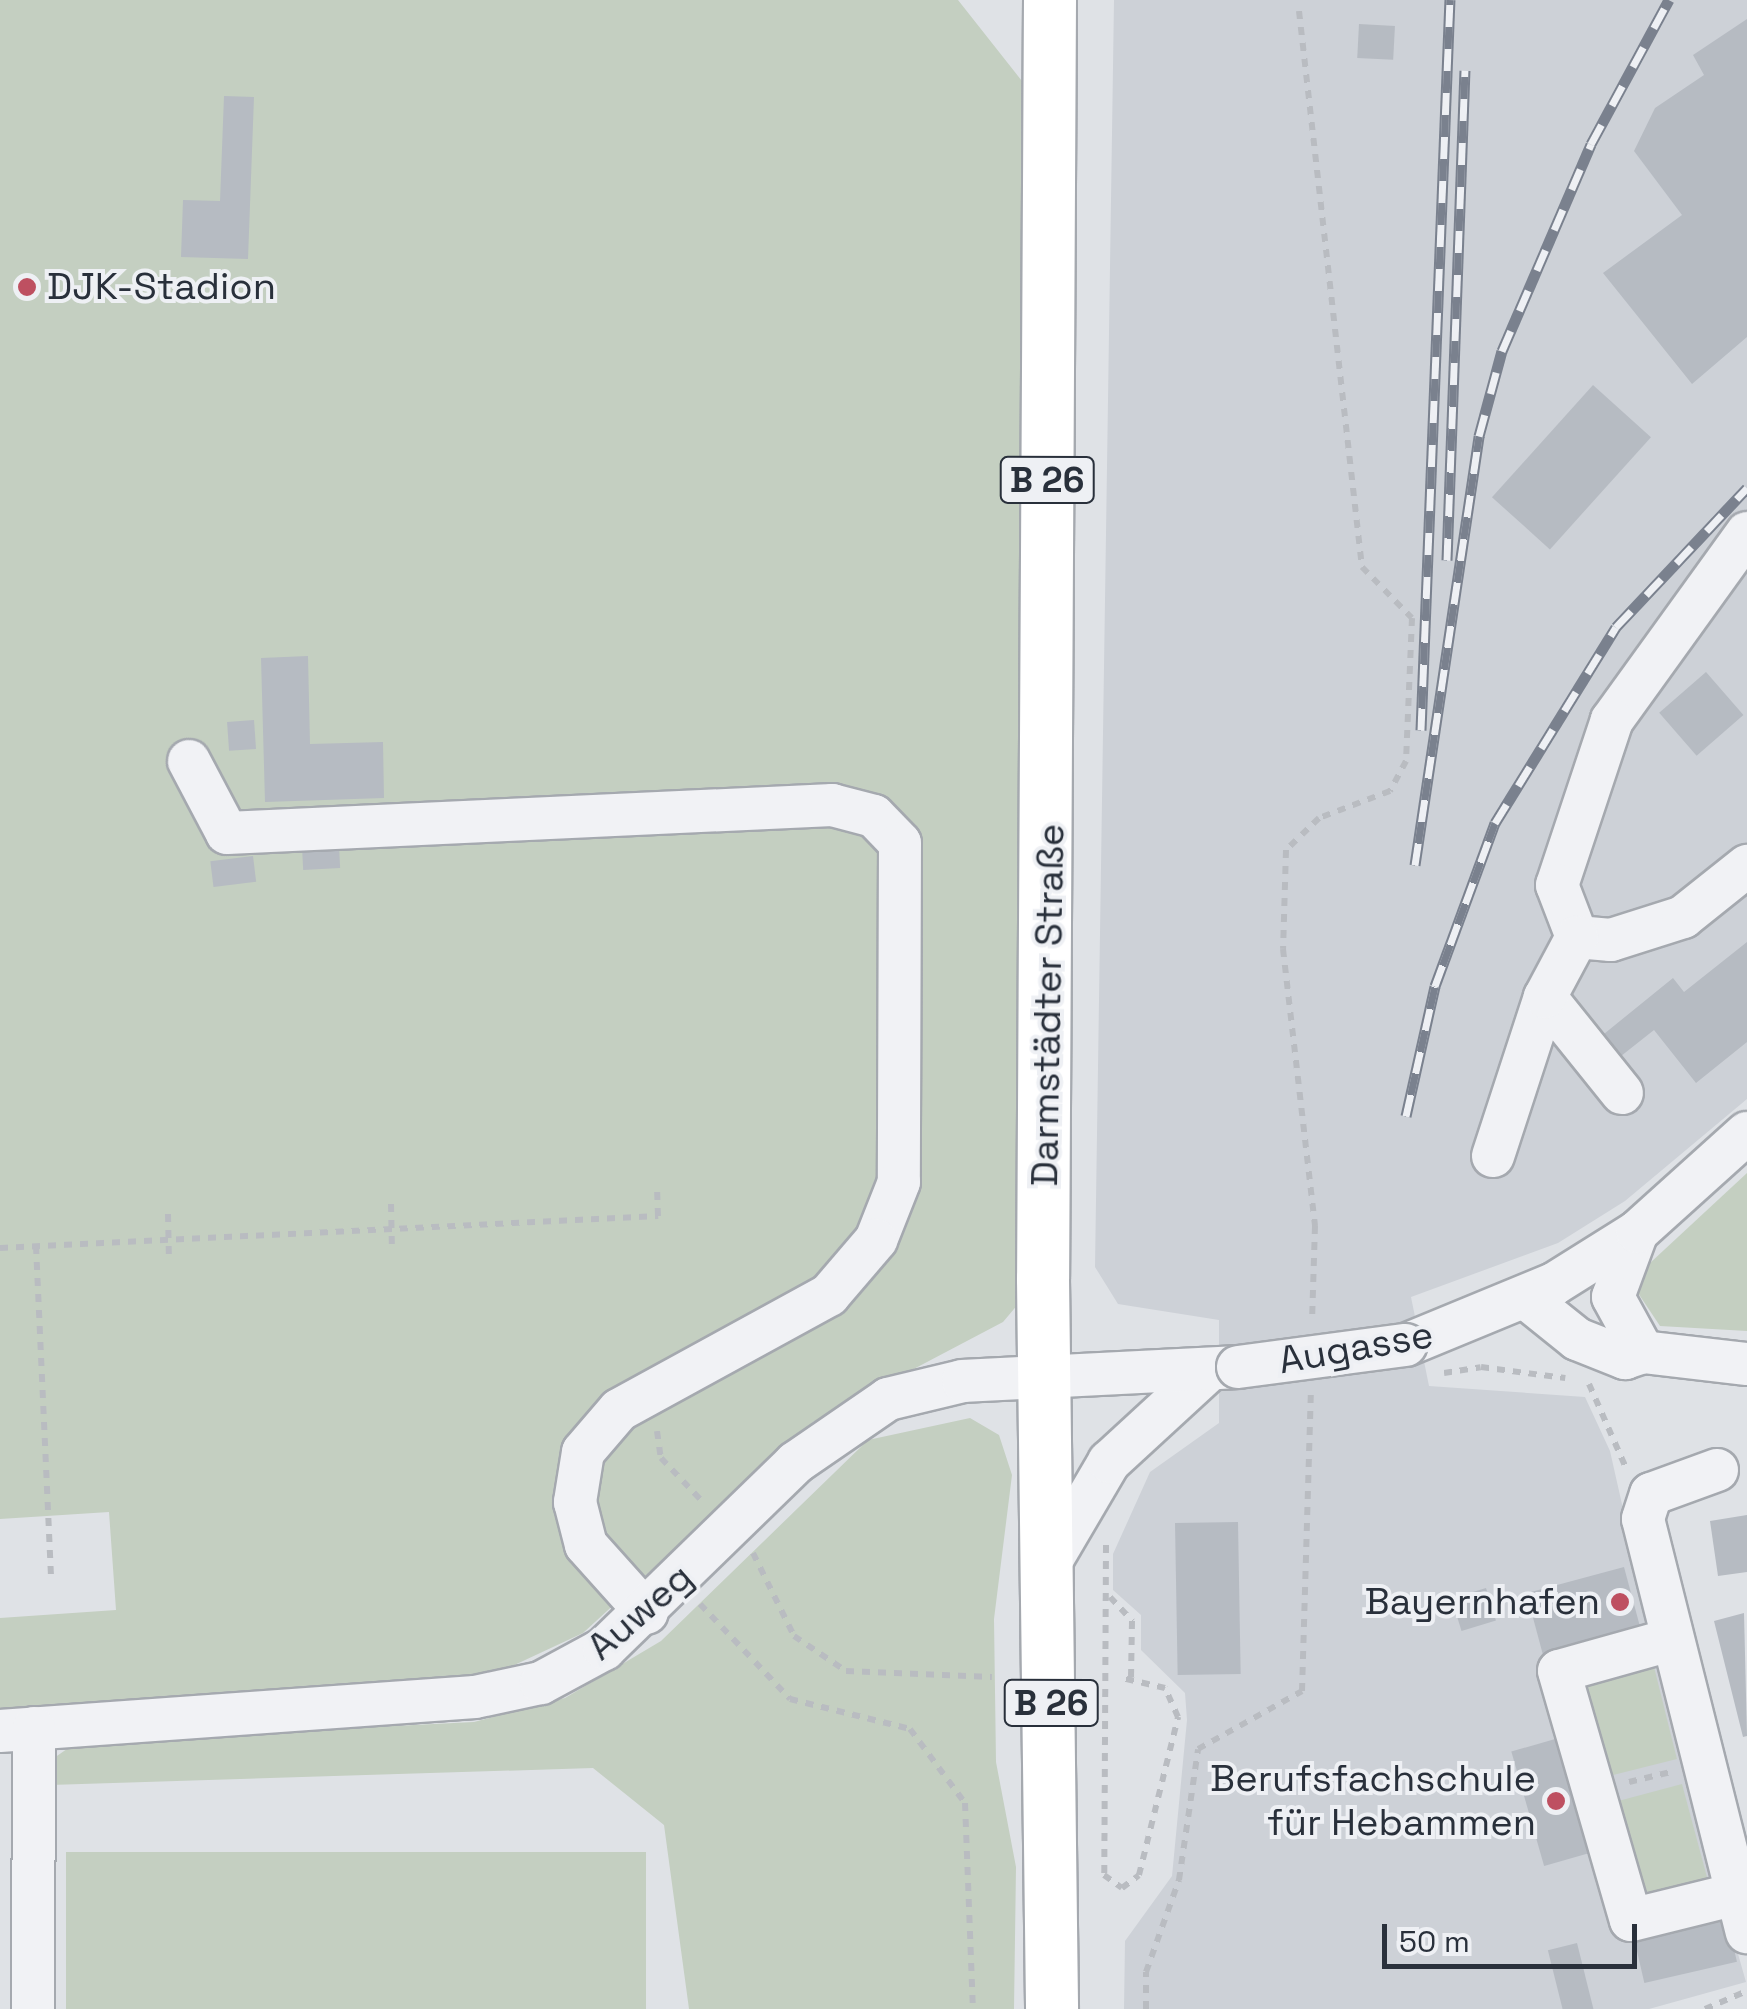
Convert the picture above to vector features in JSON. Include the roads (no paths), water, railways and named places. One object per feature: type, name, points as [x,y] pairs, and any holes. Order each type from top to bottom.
[{"type":"main road","name":"Darmstädter Straße","points":[[1050,8],[1043,1376],[1052,2009]]},
{"type":"street","points":[[1494,1156],[1545,997],[1577,937],[1557,885],[1612,720],[1747,533]]},
{"type":"street","points":[[189,761],[228,833],[832,805],[856,807],[888,827],[900,843],[900,1150],[891,1209],[828,1295],[653,1393],[597,1433],[575,1490],[592,1556],[647,1614]]},
{"type":"street","points":[[1577,937],[1644,934],[1683,917],[1747,866]]},
{"type":"street","points":[[1545,997],[1622,1093]]},
{"type":"street","name":"Augasse","points":[[1043,1376],[1418,1360],[1637,1232],[1747,1133]]},
{"type":"street","points":[[1637,1232],[1613,1297],[1643,1352]]},
{"type":"street","points":[[1526,1298],[1578,1339],[1625,1358],[1643,1352],[1747,1364]]},
{"type":"street","points":[[1048,1566],[1109,1462],[1224,1368]]},
{"type":"street","name":"Auweg","points":[[17,1729],[505,1694],[578,1666],[647,1614],[730,1530],[856,1415],[925,1387],[1043,1376]]},
{"type":"street","points":[[1670,1640],[1559,1671],[1631,1920],[1741,1913],[1720,1784],[1670,1640],[1645,1506],[1668,1484],[1717,1470]]},
{"type":"street","points":[[17,1729],[32,2009]]},
{"type":"railway","points":[[1421,730],[1450,0]]},
{"type":"railway","points":[[1415,865],[1479,436],[1502,351],[1591,144],[1669,0]]},
{"type":"railway","points":[[1447,560],[1465,70]]},
{"type":"railway","points":[[1406,1116],[1435,986],[1495,823],[1616,627],[1747,488]]},
{"type":"place","name":"DJK-Stadion","points":[[27,287]]},
{"type":"place","name":"Bayernhafen","points":[[1620,1602]]},
{"type":"place","name":"Berufsfachschule für Hebammen","points":[[1556,1801]]}]
